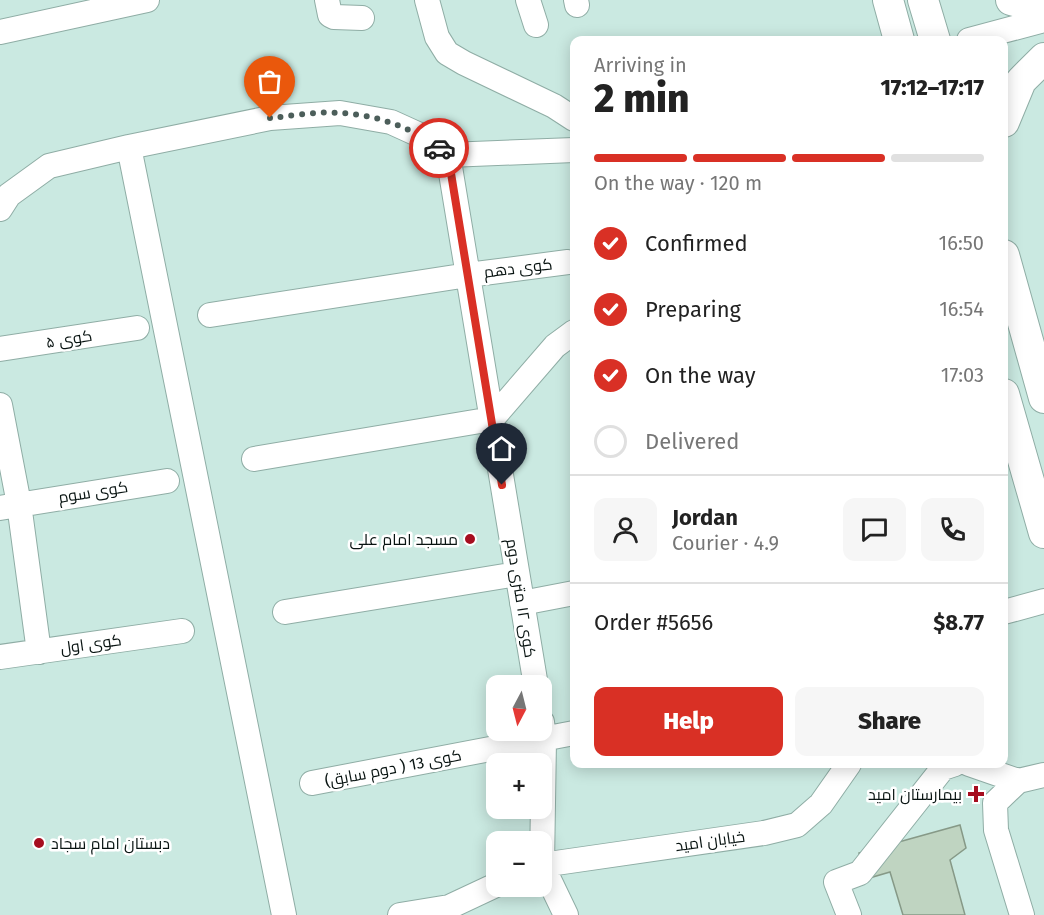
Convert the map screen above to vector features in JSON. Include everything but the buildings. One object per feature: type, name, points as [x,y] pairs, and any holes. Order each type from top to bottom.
[{"type":"main road","points":[[888,0],[898,36]]},
{"type":"main road","points":[[923,0],[934,36]]},
{"type":"main road","points":[[1011,0],[1044,9]]},
{"type":"main road","points":[[1008,112],[1021,81],[1044,58]]},
{"type":"main road","points":[[1008,269],[1044,398]]},
{"type":"main road","points":[[1008,408],[1044,533]]},
{"type":"street","points":[[0,32],[147,0]]},
{"type":"street","points":[[327,0],[330,15],[362,18]]},
{"type":"street","points":[[427,0],[437,37],[447,53],[555,106],[570,116]]},
{"type":"street","points":[[528,0],[536,24]]},
{"type":"street","points":[[984,36],[1044,20]]},
{"type":"street","points":[[0,209],[9,195],[49,166],[270,118],[340,112],[391,122],[424,137],[448,155],[570,150]]},
{"type":"street","points":[[129,147],[284,915]]},
{"type":"street","name":"کوی ۱۲ متری دوم","points":[[448,155],[534,675]]},
{"type":"street","name":"کوی دهم","points":[[210,315],[568,262]]},
{"type":"street","name":"کوی ۵","points":[[0,349],[137,328]]},
{"type":"street","points":[[254,459],[492,419],[555,346],[570,335]]},
{"type":"street","points":[[0,405],[9,506],[39,651]]},
{"type":"street","name":"کوی سوم","points":[[9,506],[167,481]]},
{"type":"street","points":[[285,612],[517,574]]},
{"type":"street","points":[[522,603],[570,593]]},
{"type":"street","points":[[1008,611],[1044,601]]},
{"type":"street","name":"کوی اول","points":[[0,657],[182,631]]},
{"type":"street","name":"کوی 13 ( دوم سابق)","points":[[552,732],[570,733]]},
{"type":"street","name":"کوی 13 ( دوم سابق)","points":[[312,783],[499,741]]},
{"type":"street","points":[[542,831],[543,741]]},
{"type":"street","name":"خیابان امید","points":[[552,864],[764,833],[796,825],[821,804],[846,768]]},
{"type":"street","points":[[849,915],[836,882],[860,873],[944,768]]},
{"type":"street","points":[[981,768],[1018,781]]},
{"type":"street","points":[[1022,915],[996,830],[994,803],[1018,781],[1044,775]]},
{"type":"street","points":[[552,886],[566,915]]},
{"type":"street","points":[[400,915],[449,911],[486,891]]},
{"type":"way so far","points":[[270,118],[340,112],[391,122],[424,137],[439,148]]},
{"type":"place","name":"مسجد امام علی","points":[[470,539]]},
{"type":"place","name":"بیمارستان امید","points":[[976,794]]},
{"type":"place","name":"دبستان امام سجاد","points":[[39,843]]},
{"type":"route","points":[[439,148],[448,155],[502,485]]}]
